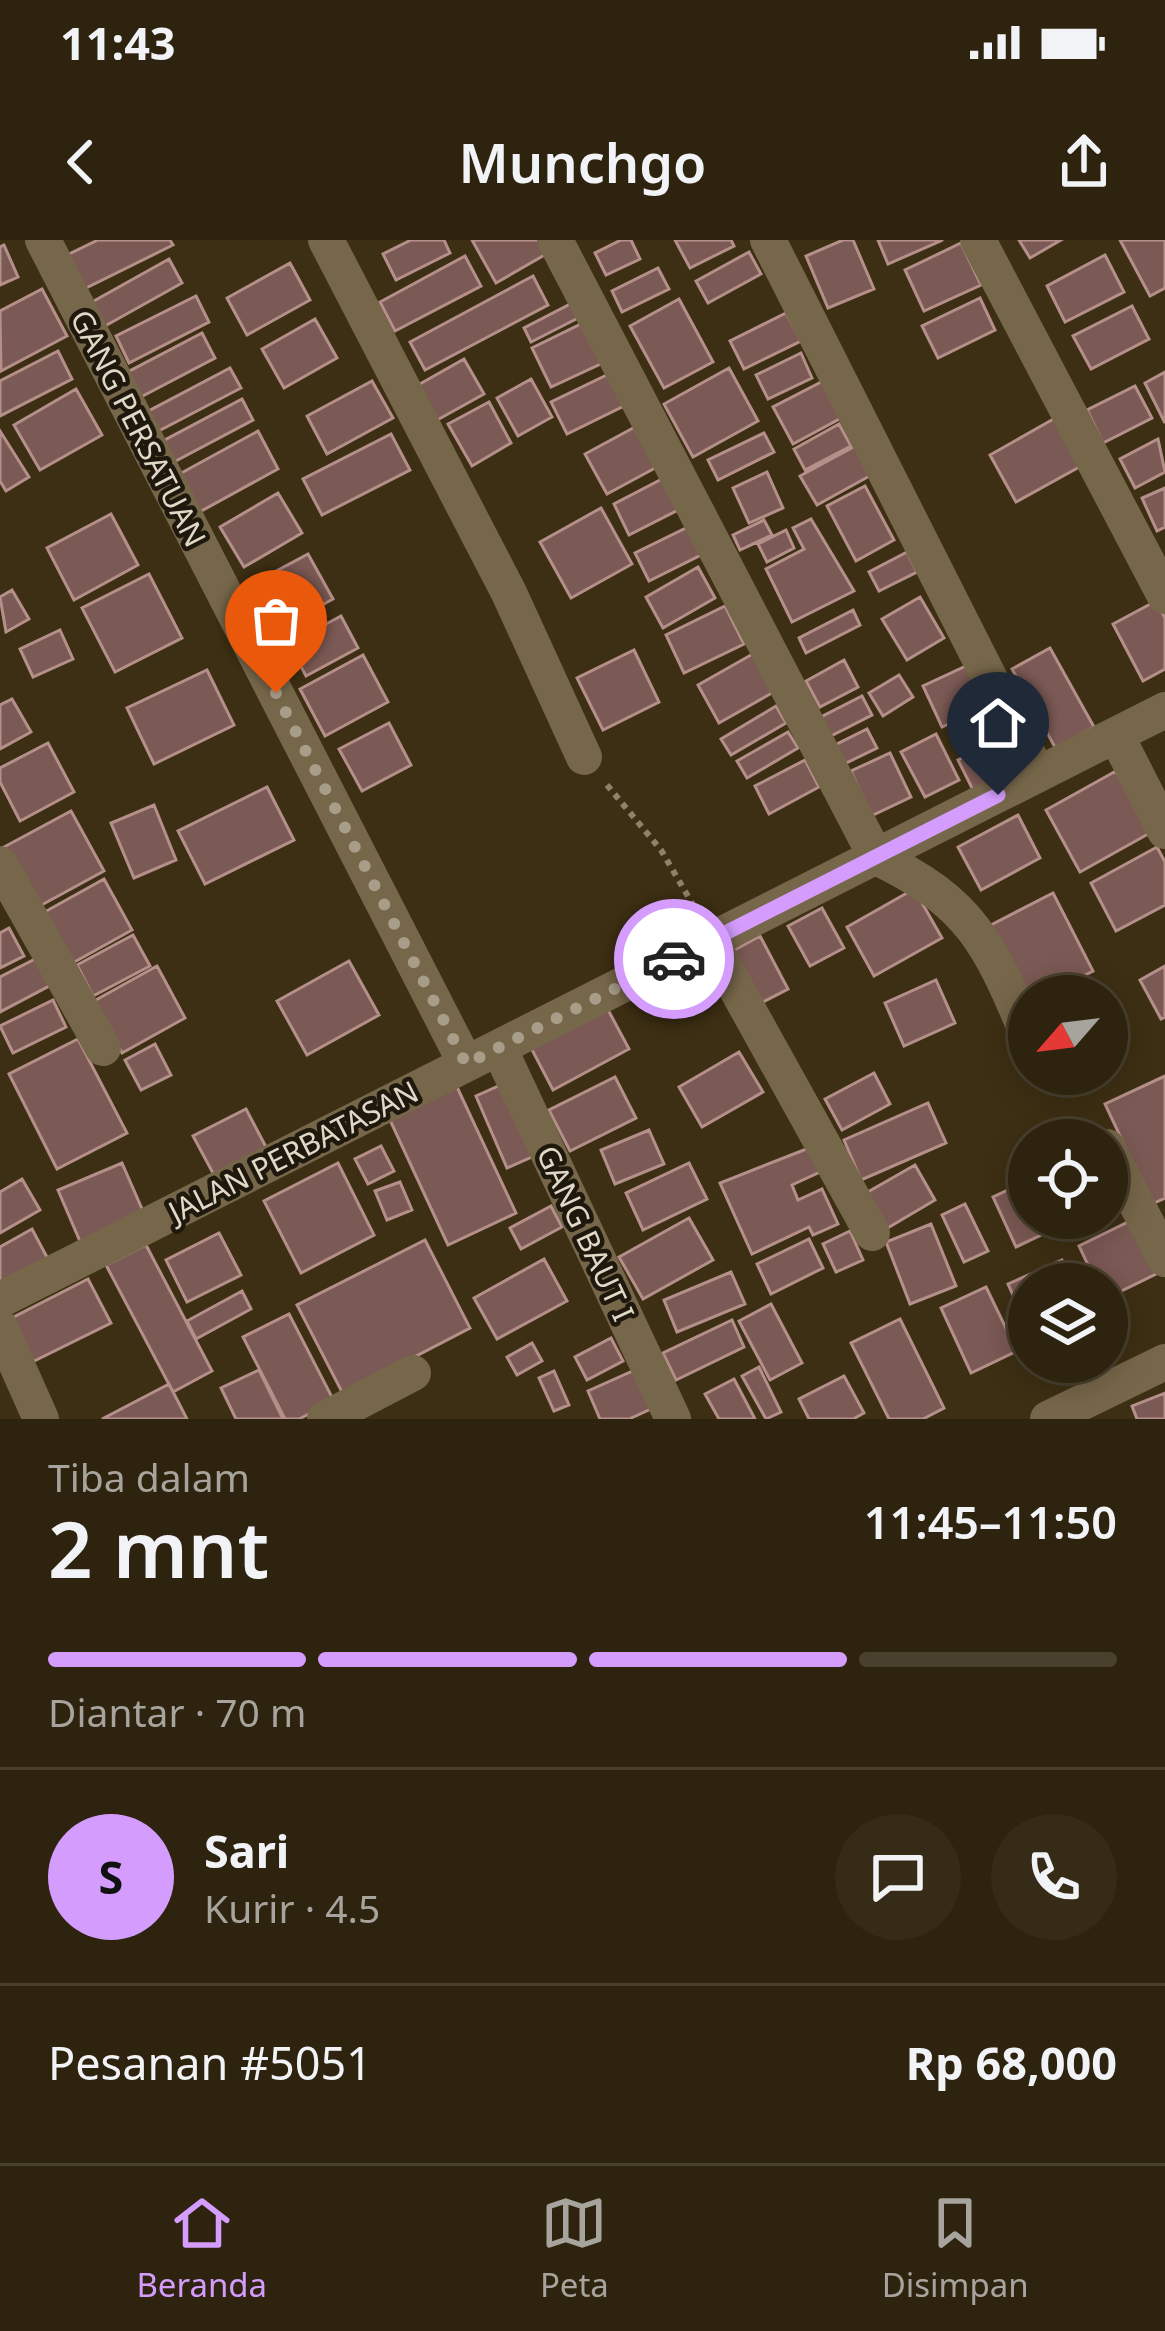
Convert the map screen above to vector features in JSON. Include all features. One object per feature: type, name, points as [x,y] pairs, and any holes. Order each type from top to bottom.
[{"type":"street","name":"GANG PERSATUAN","points":[[43,240],[482,1056]]},
{"type":"street","points":[[326,240],[508,593],[584,758]]},
{"type":"street","points":[[555,240],[876,857],[927,881],[952,901],[1008,987]]},
{"type":"street","points":[[768,240],[1038,775]]},
{"type":"street","points":[[978,240],[1165,596]]},
{"type":"street","name":"JALAN PERBATASAN","points":[[0,1300],[1165,710]]},
{"type":"street","points":[[1116,735],[1165,831]]},
{"type":"street","points":[[0,864],[103,1048]]},
{"type":"street","points":[[710,941],[872,1233]]},
{"type":"street","name":"GANG BAUT I","points":[[482,1056],[674,1419]]},
{"type":"street","points":[[1128,1191],[1165,1259]]},
{"type":"street","points":[[0,1327],[41,1419]]},
{"type":"street","points":[[1048,1419],[1109,1405],[1165,1362]]},
{"type":"street","points":[[325,1419],[413,1373]]},
{"type":"path","points":[[584,758],[661,850],[710,941]]},
{"type":"building","points":[[98,240],[170,240],[173,245],[84,289],[67,255]]},
{"type":"building","points":[[411,240],[444,240],[450,253],[396,280],[383,254]]},
{"type":"building","points":[[472,240],[541,240],[548,253],[496,283]]},
{"type":"building","points":[[631,240],[640,259],[606,275],[595,253]]},
{"type":"building","points":[[675,240],[731,240],[734,246],[690,268]]},
{"type":"building","points":[[853,240],[874,289],[828,308],[806,256]]},
{"type":"building","points":[[878,240],[943,240],[888,264]]},
{"type":"building","points":[[1019,240],[1061,240],[1030,258]]},
{"type":"building","points":[[1120,240],[1165,240],[1165,288],[1150,296]]},
{"type":"building","points":[[961,243],[981,285],[924,311],[905,270]]},
{"type":"building","points":[[4,245],[18,277],[0,285],[0,247]]},
{"type":"building","points":[[749,252],[761,274],[708,303],[696,281]]},
{"type":"building","points":[[1105,255],[1124,292],[1065,322],[1047,286]]},
{"type":"building","points":[[465,256],[481,286],[395,331],[380,302]]},
{"type":"building","points":[[169,259],[182,283],[105,326],[92,302]]},
{"type":"building","points":[[290,263],[310,300],[247,335],[227,298]]},
{"type":"building","points":[[658,268],[669,289],[622,312],[612,291]]},
{"type":"building","points":[[533,276],[548,305],[425,370],[410,342]]},
{"type":"building","points":[[42,289],[67,336],[1,371],[0,311]]},
{"type":"building","points":[[196,296],[209,322],[129,363],[116,336]]},
{"type":"building","points":[[980,298],[995,330],[938,358],[922,326]]},
{"type":"building","points":[[679,299],[713,362],[664,388],[630,326]]},
{"type":"building","points":[[578,300],[586,314],[531,342],[524,328]]},
{"type":"building","points":[[1132,306],[1149,339],[1091,369],[1073,336]]},
{"type":"building","points":[[786,313],[801,341],[744,369],[730,341]]},
{"type":"building","points":[[315,319],[337,358],[284,388],[262,349]]},
{"type":"building","points":[[587,321],[607,361],[551,387],[532,348]]},
{"type":"building","points":[[202,333],[215,358],[137,399],[124,374]]},
{"type":"building","points":[[58,351],[72,379],[0,416],[0,381]]},
{"type":"building","points":[[801,353],[812,378],[768,399],[756,375]]},
{"type":"building","points":[[464,359],[484,394],[430,424],[411,389]]},
{"type":"building","points":[[230,368],[241,388],[151,435],[141,415]]},
{"type":"building","points":[[729,368],[758,421],[693,457],[664,404]]},
{"type":"building","points":[[613,372],[628,404],[567,434],[551,402]]},
{"type":"building","points":[[1165,372],[1165,423],[1145,383]]},
{"type":"building","points":[[531,379],[552,417],[518,436],[497,398]]},
{"type":"building","points":[[825,380],[843,417],[793,444],[773,407]]},
{"type":"building","points":[[372,381],[393,418],[327,454],[307,416]]},
{"type":"building","points":[[1135,386],[1152,418],[1103,443],[1087,410]]},
{"type":"building","points":[[76,389],[102,435],[40,470],[14,425]]},
{"type":"building","points":[[242,399],[253,420],[172,463],[161,442]]},
{"type":"building","points":[[489,402],[511,443],[472,466],[448,424]]},
{"type":"building","points":[[1057,417],[1083,465],[1016,502],[990,455]]},
{"type":"building","points":[[839,424],[851,446],[805,470],[794,449]]},
{"type":"building","points":[[635,427],[657,467],[607,494],[585,454]]},
{"type":"building","points":[[0,431],[29,477],[6,491],[0,481]]},
{"type":"building","points":[[258,431],[278,469],[194,515],[174,477]]},
{"type":"building","points":[[764,433],[774,452],[718,480],[708,460]]},
{"type":"building","points":[[391,434],[410,470],[322,515],[303,479]]},
{"type":"building","points":[[1158,439],[1165,472],[1135,488],[1120,459]]},
{"type":"building","points":[[859,444],[875,473],[817,505],[800,476]]},
{"type":"building","points":[[767,472],[783,508],[749,523],[733,488]]},
{"type":"building","points":[[662,479],[678,510],[629,535],[614,504]]},
{"type":"building","points":[[865,486],[894,540],[856,561],[827,506]]},
{"type":"building","points":[[1165,488],[1165,527],[1157,531],[1142,498]]},
{"type":"building","points":[[278,493],[302,533],[244,567],[220,527]]},
{"type":"building","points":[[601,508],[632,564],[571,598],[540,542]]},
{"type":"building","points":[[111,514],[138,565],[74,600],[47,548]]},
{"type":"building","points":[[811,519],[854,591],[792,622],[766,569],[804,549],[793,528]]},
{"type":"building","points":[[764,520],[772,535],[740,550],[733,535]]},
{"type":"building","points":[[690,526],[703,554],[649,581],[635,553]]},
{"type":"building","points":[[786,530],[794,548],[767,562],[758,544]]},
{"type":"building","points":[[907,552],[917,572],[879,591],[869,572]]},
{"type":"building","points":[[308,554],[333,599],[268,635],[243,589]]},
{"type":"building","points":[[698,567],[715,598],[663,628],[646,597]]},
{"type":"building","points":[[149,574],[182,638],[115,672],[82,608]]},
{"type":"building","points":[[12,590],[29,619],[6,632],[0,597]]},
{"type":"building","points":[[920,597],[944,638],[907,660],[882,619]]},
{"type":"building","points":[[1156,601],[1165,618],[1165,669],[1143,681],[1113,624]]},
{"type":"building","points":[[725,606],[744,644],[684,673],[666,635]]},
{"type":"building","points":[[853,610],[860,625],[806,653],[799,638]]},
{"type":"building","points":[[341,616],[358,648],[306,676],[289,644]]},
{"type":"building","points":[[60,630],[73,659],[33,677],[20,649]]},
{"type":"building","points":[[1050,648],[1094,727],[1056,749],[1012,669]]},
{"type":"building","points":[[634,650],[659,702],[603,730],[577,678]]},
{"type":"building","points":[[758,651],[779,689],[719,723],[698,685]]},
{"type":"building","points":[[363,655],[388,702],[325,736],[300,689]]},
{"type":"building","points":[[844,660],[858,687],[820,707],[806,681]]},
{"type":"building","points":[[966,666],[985,707],[942,727],[923,686]]},
{"type":"building","points":[[207,670],[234,725],[154,764],[127,708]]},
{"type":"building","points":[[899,675],[913,697],[883,716],[869,693]]},
{"type":"building","points":[[862,696],[872,715],[827,738],[817,719]]},
{"type":"building","points":[[12,699],[31,732],[0,749],[0,705]]},
{"type":"building","points":[[776,706],[786,723],[731,755],[721,739]]},
{"type":"building","points":[[995,708],[1005,728],[973,744],[963,724]]},
{"type":"building","points":[[389,723],[411,765],[362,791],[339,749]]},
{"type":"building","points":[[867,729],[877,748],[842,765],[833,746]]},
{"type":"building","points":[[788,732],[798,748],[747,778],[737,761]]},
{"type":"building","points":[[936,734],[959,780],[925,797],[901,752]]},
{"type":"building","points":[[1008,735],[1024,767],[974,792],[958,760]]},
{"type":"building","points":[[48,743],[74,792],[20,821],[0,782],[0,768]]},
{"type":"building","points":[[890,753],[911,797],[871,816],[851,771]]},
{"type":"building","points":[[805,760],[819,787],[769,814],[755,786]]},
{"type":"building","points":[[1116,771],[1150,833],[1080,872],[1046,810]]},
{"type":"building","points":[[267,787],[294,840],[205,884],[178,831]]},
{"type":"building","points":[[154,805],[176,860],[134,878],[111,823]]},
{"type":"building","points":[[71,811],[104,871],[36,908],[4,847]]},
{"type":"building","points":[[1018,815],[1040,858],[981,890],[958,847]]},
{"type":"building","points":[[1157,847],[1165,862],[1165,905],[1116,931],[1091,883]]},
{"type":"building","points":[[104,879],[132,930],[69,965],[41,914]]},
{"type":"building","points":[[914,889],[942,938],[874,976],[847,927]]},
{"type":"building","points":[[1053,893],[1093,971],[1016,975],[987,927]]},
{"type":"building","points":[[822,908],[844,948],[810,966],[788,926]]},
{"type":"building","points":[[9,928],[24,956],[0,968],[0,933]]},
{"type":"building","points":[[133,935],[150,966],[93,996],[77,965]]},
{"type":"building","points":[[760,936],[788,989],[759,1004],[731,952]]},
{"type":"building","points":[[37,958],[51,985],[0,1012],[0,977]]},
{"type":"building","points":[[349,961],[379,1015],[307,1055],[277,1001]]},
{"type":"building","points":[[157,966],[185,1018],[122,1053],[94,1001]]},
{"type":"building","points":[[1165,966],[1165,1017],[1161,1019],[1140,980]]},
{"type":"building","points":[[936,980],[955,1023],[904,1046],[885,1003]]},
{"type":"building","points":[[53,1000],[66,1027],[13,1053],[0,1026]]},
{"type":"building","points":[[606,1006],[629,1049],[553,1090],[530,1046]]},
{"type":"building","points":[[78,1039],[127,1133],[57,1169],[9,1074]]},
{"type":"building","points":[[155,1044],[171,1075],[141,1090],[125,1060]]},
{"type":"building","points":[[739,1052],[763,1092],[702,1127],[679,1087]]},
{"type":"building","points":[[874,1073],[890,1104],[842,1130],[825,1099]]},
{"type":"building","points":[[1165,1076],[1165,1198],[1152,1204],[1128,1153],[1128,1119],[1112,1119],[1105,1104]]},
{"type":"building","points":[[615,1077],[636,1118],[570,1151],[549,1110]]},
{"type":"building","points":[[503,1084],[534,1156],[507,1168],[476,1096]]},
{"type":"building","points":[[457,1087],[516,1213],[448,1245],[389,1118]]},
{"type":"building","points":[[928,1103],[946,1143],[861,1180],[844,1140]]},
{"type":"building","points":[[246,1109],[266,1147],[214,1175],[193,1136]]},
{"type":"building","points":[[649,1130],[664,1164],[615,1184],[601,1150]]},
{"type":"building","points":[[381,1146],[394,1171],[368,1184],[355,1159]]},
{"type":"building","points":[[809,1148],[820,1172],[792,1185],[798,1200],[822,1189],[838,1224],[813,1235],[809,1227],[752,1254],[720,1183]]},
{"type":"building","points":[[122,1163],[146,1218],[82,1246],[58,1190]]},
{"type":"building","points":[[338,1163],[374,1235],[301,1273],[264,1201]]},
{"type":"building","points":[[689,1163],[707,1199],[643,1230],[626,1193]]},
{"type":"building","points":[[915,1165],[935,1200],[886,1229],[866,1193]]},
{"type":"building","points":[[22,1179],[40,1210],[0,1233],[0,1192]]},
{"type":"building","points":[[400,1182],[412,1210],[387,1220],[375,1191]]},
{"type":"building","points":[[1008,1190],[1008,1230],[993,1197]]},
{"type":"building","points":[[965,1204],[988,1251],[964,1262],[942,1215]]},
{"type":"building","points":[[551,1206],[562,1227],[521,1249],[510,1228]]},
{"type":"building","points":[[689,1218],[713,1260],[643,1299],[619,1257]]},
{"type":"building","points":[[1132,1220],[1158,1273],[1128,1288],[1128,1263],[1087,1263],[1079,1246],[1093,1239],[1128,1239]]},
{"type":"building","points":[[931,1224],[956,1286],[910,1304],[886,1242]]},
{"type":"building","points":[[32,1229],[49,1261],[0,1287],[0,1247]]},
{"type":"building","points":[[850,1231],[863,1260],[836,1272],[823,1244]]},
{"type":"building","points":[[219,1233],[241,1275],[187,1302],[166,1260]]},
{"type":"building","points":[[809,1239],[823,1268],[771,1294],[757,1264]]},
{"type":"building","points":[[425,1240],[470,1328],[343,1394],[297,1305]]},
{"type":"building","points":[[146,1245],[212,1371],[173,1392],[106,1265]]},
{"type":"building","points":[[544,1259],[567,1301],[497,1339],[474,1298]]},
{"type":"building","points":[[731,1272],[745,1304],[677,1332],[664,1300]]},
{"type":"building","points":[[88,1279],[111,1323],[26,1365],[4,1322]]},
{"type":"building","points":[[986,1287],[1008,1332],[1008,1355],[971,1373],[941,1308]]},
{"type":"building","points":[[242,1291],[251,1309],[196,1339],[187,1321]]},
{"type":"building","points":[[771,1304],[802,1363],[770,1380],[739,1321]]},
{"type":"building","points":[[289,1314],[334,1401],[299,1419],[285,1419],[243,1337]]},
{"type":"building","points":[[900,1319],[944,1408],[923,1419],[889,1419],[851,1343]]},
{"type":"building","points":[[732,1320],[744,1347],[676,1380],[663,1353]]},
{"type":"building","points":[[611,1338],[623,1361],[587,1380],[575,1357]]},
{"type":"building","points":[[532,1343],[542,1361],[517,1375],[507,1357]]},
{"type":"building","points":[[759,1367],[781,1412],[766,1419],[742,1376]]},
{"type":"building","points":[[259,1370],[283,1419],[236,1419],[221,1388]]},
{"type":"building","points":[[635,1370],[653,1408],[629,1419],[600,1419],[588,1391]]},
{"type":"building","points":[[554,1371],[569,1405],[554,1411],[539,1378]]},
{"type":"building","points":[[844,1376],[864,1413],[853,1419],[809,1419],[799,1399]]},
{"type":"building","points":[[734,1379],[755,1419],[719,1419],[705,1394]]},
{"type":"building","points":[[169,1384],[187,1419],[102,1419]]},
{"type":"building","points":[[1165,1393],[1165,1419],[1137,1419],[1132,1406]]},
{"type":"way so far","points":[[276,693],[466,1064],[674,959]]},
{"type":"route","points":[[674,959],[998,795]]}]
